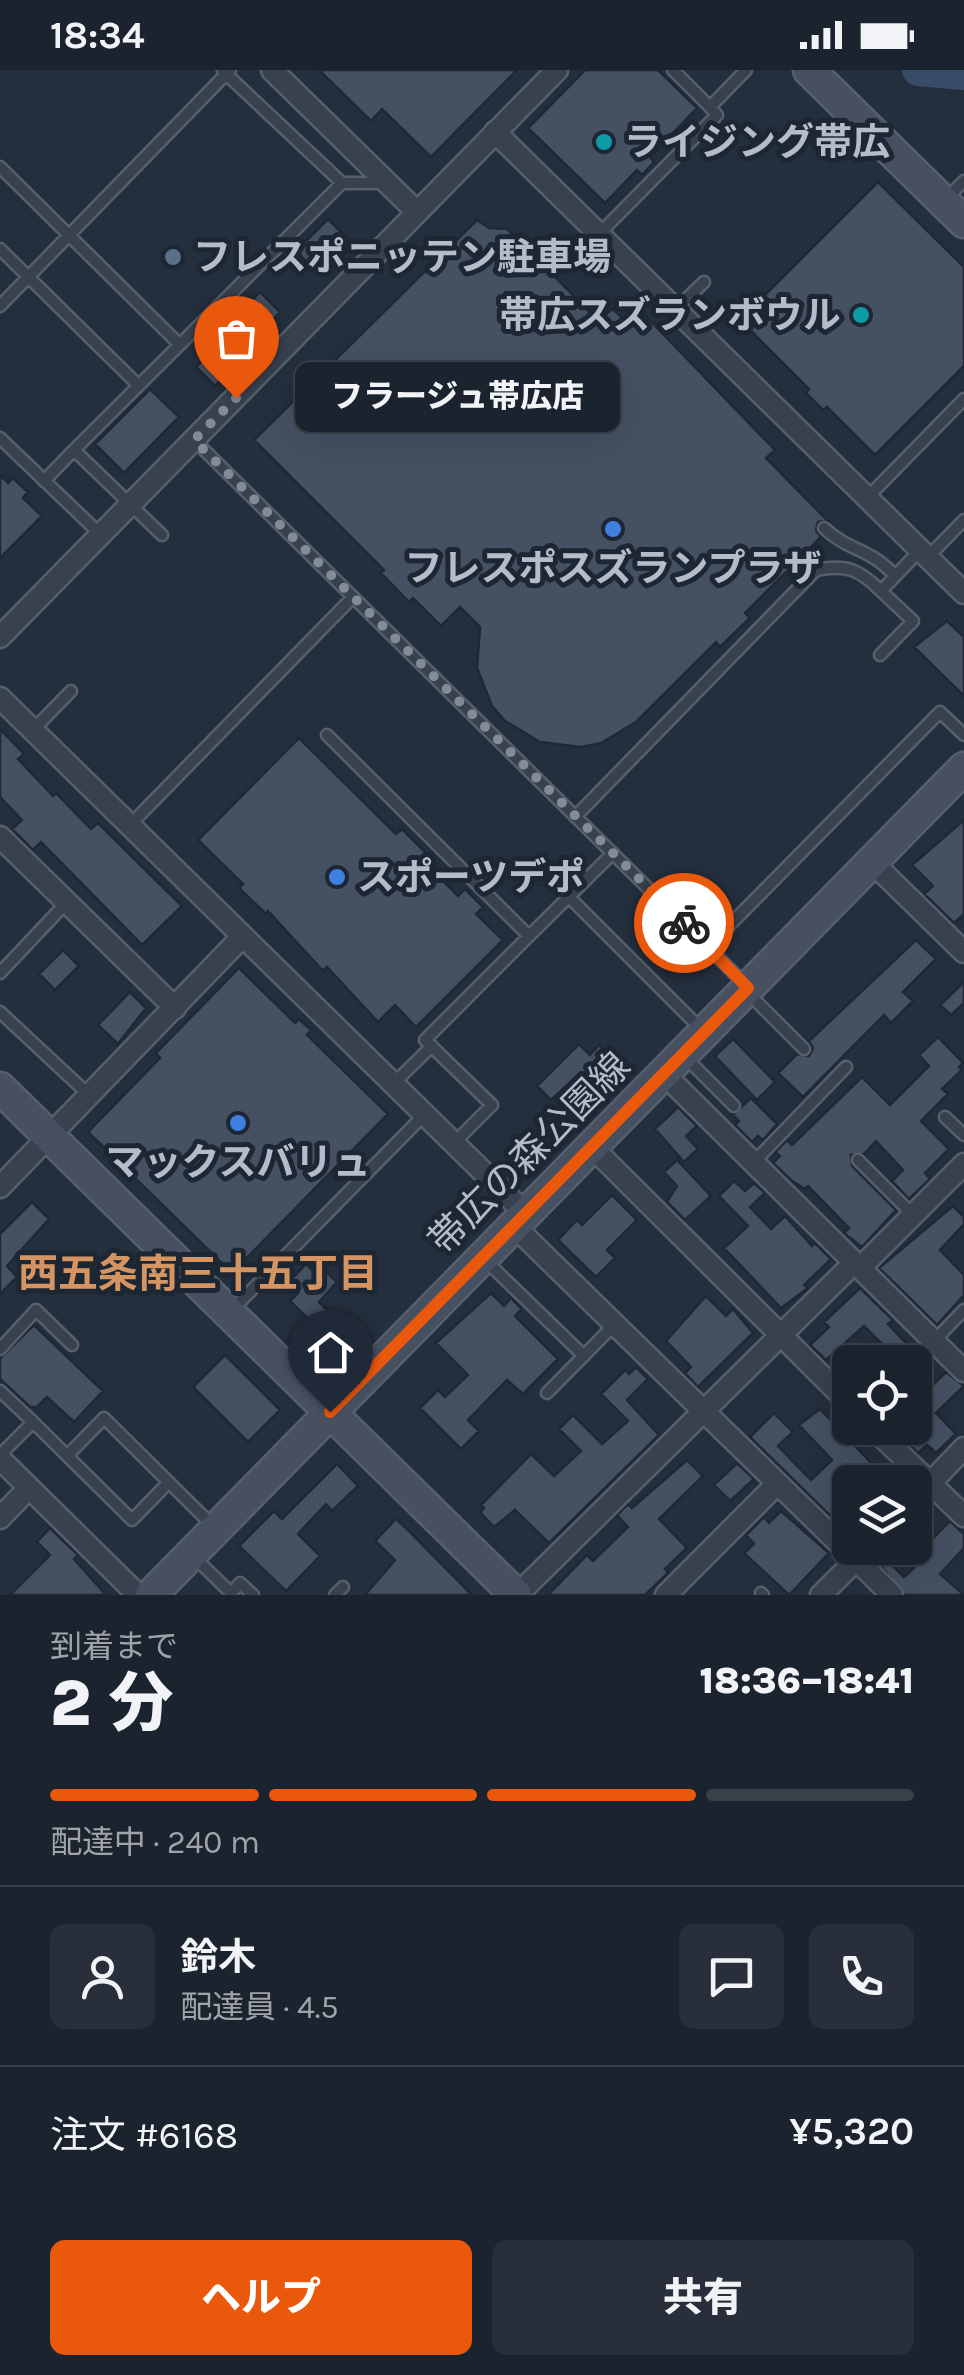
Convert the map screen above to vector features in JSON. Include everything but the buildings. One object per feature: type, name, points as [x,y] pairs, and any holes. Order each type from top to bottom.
[{"type":"main road","points":[[810,70],[957,201]]},
{"type":"main road","name":"帯広の森公園線","points":[[152,1595],[872,862],[960,781]]},
{"type":"main road","points":[[0,1088],[516,1595]]},
{"type":"street","points":[[272,70],[417,212]]},
{"type":"street","points":[[0,637],[495,132],[547,73]]},
{"type":"street","points":[[495,132],[964,593]]},
{"type":"street","points":[[0,698],[454,1144],[614,1325],[776,1484],[832,1530]]},
{"type":"street","points":[[0,837],[174,1008]]},
{"type":"street","points":[[872,862],[964,952]]},
{"type":"street","points":[[0,1186],[242,937]]},
{"type":"street","points":[[673,1064],[754,1163],[964,1371]]},
{"type":"street","points":[[592,1147],[832,1387]]},
{"type":"street","points":[[516,1595],[780,1336],[964,1164]]},
{"type":"street","points":[[891,1445],[912,1465]]},
{"type":"street","points":[[932,1481],[964,1448]]},
{"type":"street","points":[[0,1457],[138,1595]]},
{"type":"street","points":[[666,1595],[776,1484]]},
{"type":"street","points":[[932,1485],[964,1516]]},
{"type":"street","points":[[0,1518],[29,1488]]},
{"type":"street","points":[[821,1595],[850,1565]]},
{"type":"street","points":[[869,1565],[892,1595]]},
{"type":"lane","points":[[597,235],[718,115],[672,70]]},
{"type":"lane","points":[[710,107],[746,70]]},
{"type":"lane","points":[[0,306],[226,71],[342,183],[387,183]]},
{"type":"lane","points":[[0,167],[178,343]]},
{"type":"lane","points":[[44,481],[342,183]]},
{"type":"lane","points":[[0,249],[138,385]]},
{"type":"lane","points":[[674,310],[704,282]]},
{"type":"lane","points":[[867,498],[964,399]]},
{"type":"lane","points":[[0,438],[100,535]]},
{"type":"lane","points":[[194,440],[708,947],[804,1048]]},
{"type":"lane","points":[[74,450],[162,535]]},
{"type":"lane","points":[[881,591],[964,520]]},
{"type":"lane","points":[[824,528],[844,546],[876,554],[895,576]]},
{"type":"lane","points":[[575,817],[816,570],[837,566],[861,570],[912,622],[880,655]]},
{"type":"lane","points":[[130,826],[353,597]]},
{"type":"lane","points":[[33,730],[71,692]]},
{"type":"lane","points":[[708,947],[940,712],[964,735]]},
{"type":"lane","points":[[327,735],[529,936]]},
{"type":"lane","points":[[454,1144],[492,1105],[426,1040],[613,853]]},
{"type":"lane","points":[[568,897],[704,1032]]},
{"type":"lane","points":[[0,973],[67,902]]},
{"type":"lane","points":[[0,1012],[89,1096]]},
{"type":"lane","points":[[393,1084],[432,1046]]},
{"type":"lane","points":[[673,1064],[734,1106]]},
{"type":"lane","points":[[754,1163],[846,1068]]},
{"type":"lane","points":[[229,1312],[424,1115]]},
{"type":"lane","points":[[945,1117],[964,1134]]},
{"type":"lane","points":[[858,1160],[913,1215]]},
{"type":"lane","points":[[483,1258],[584,1356]]},
{"type":"lane","points":[[0,1349],[36,1310],[72,1345]]},
{"type":"lane","points":[[934,1341],[964,1310]]},
{"type":"lane","points":[[546,1393],[614,1325]]},
{"type":"lane","points":[[0,1392],[132,1520],[169,1482]]},
{"type":"lane","points":[[67,1456],[104,1418],[216,1528]]},
{"type":"lane","points":[[0,1457],[32,1422]]},
{"type":"lane","points":[[191,1554],[231,1593],[240,1583],[253,1595]]},
{"type":"waterway","points":[[918,70],[964,74]]},
{"type":"way so far","points":[[236,398],[194,440],[684,923]]},
{"type":"place","name":"ライジング帯広","points":[[604,142]]},
{"type":"place","name":"フレスポニッテン駐車場","points":[[173,257]]},
{"type":"place","name":"帯広スズランボウル","points":[[861,315]]},
{"type":"place","name":"フラージュ帯広店","points":[[236,398]]},
{"type":"place","name":"フレスポスズランプラザ","points":[[613,529]]},
{"type":"place","name":"スポーツデポ","points":[[337,877]]},
{"type":"place","name":"マックスバリュ","points":[[238,1123]]},
{"type":"district","name":"西五条南三十五丁目","points":[[198,1273]]},
{"type":"route","points":[[330,1412],[748,988],[684,923]]}]
